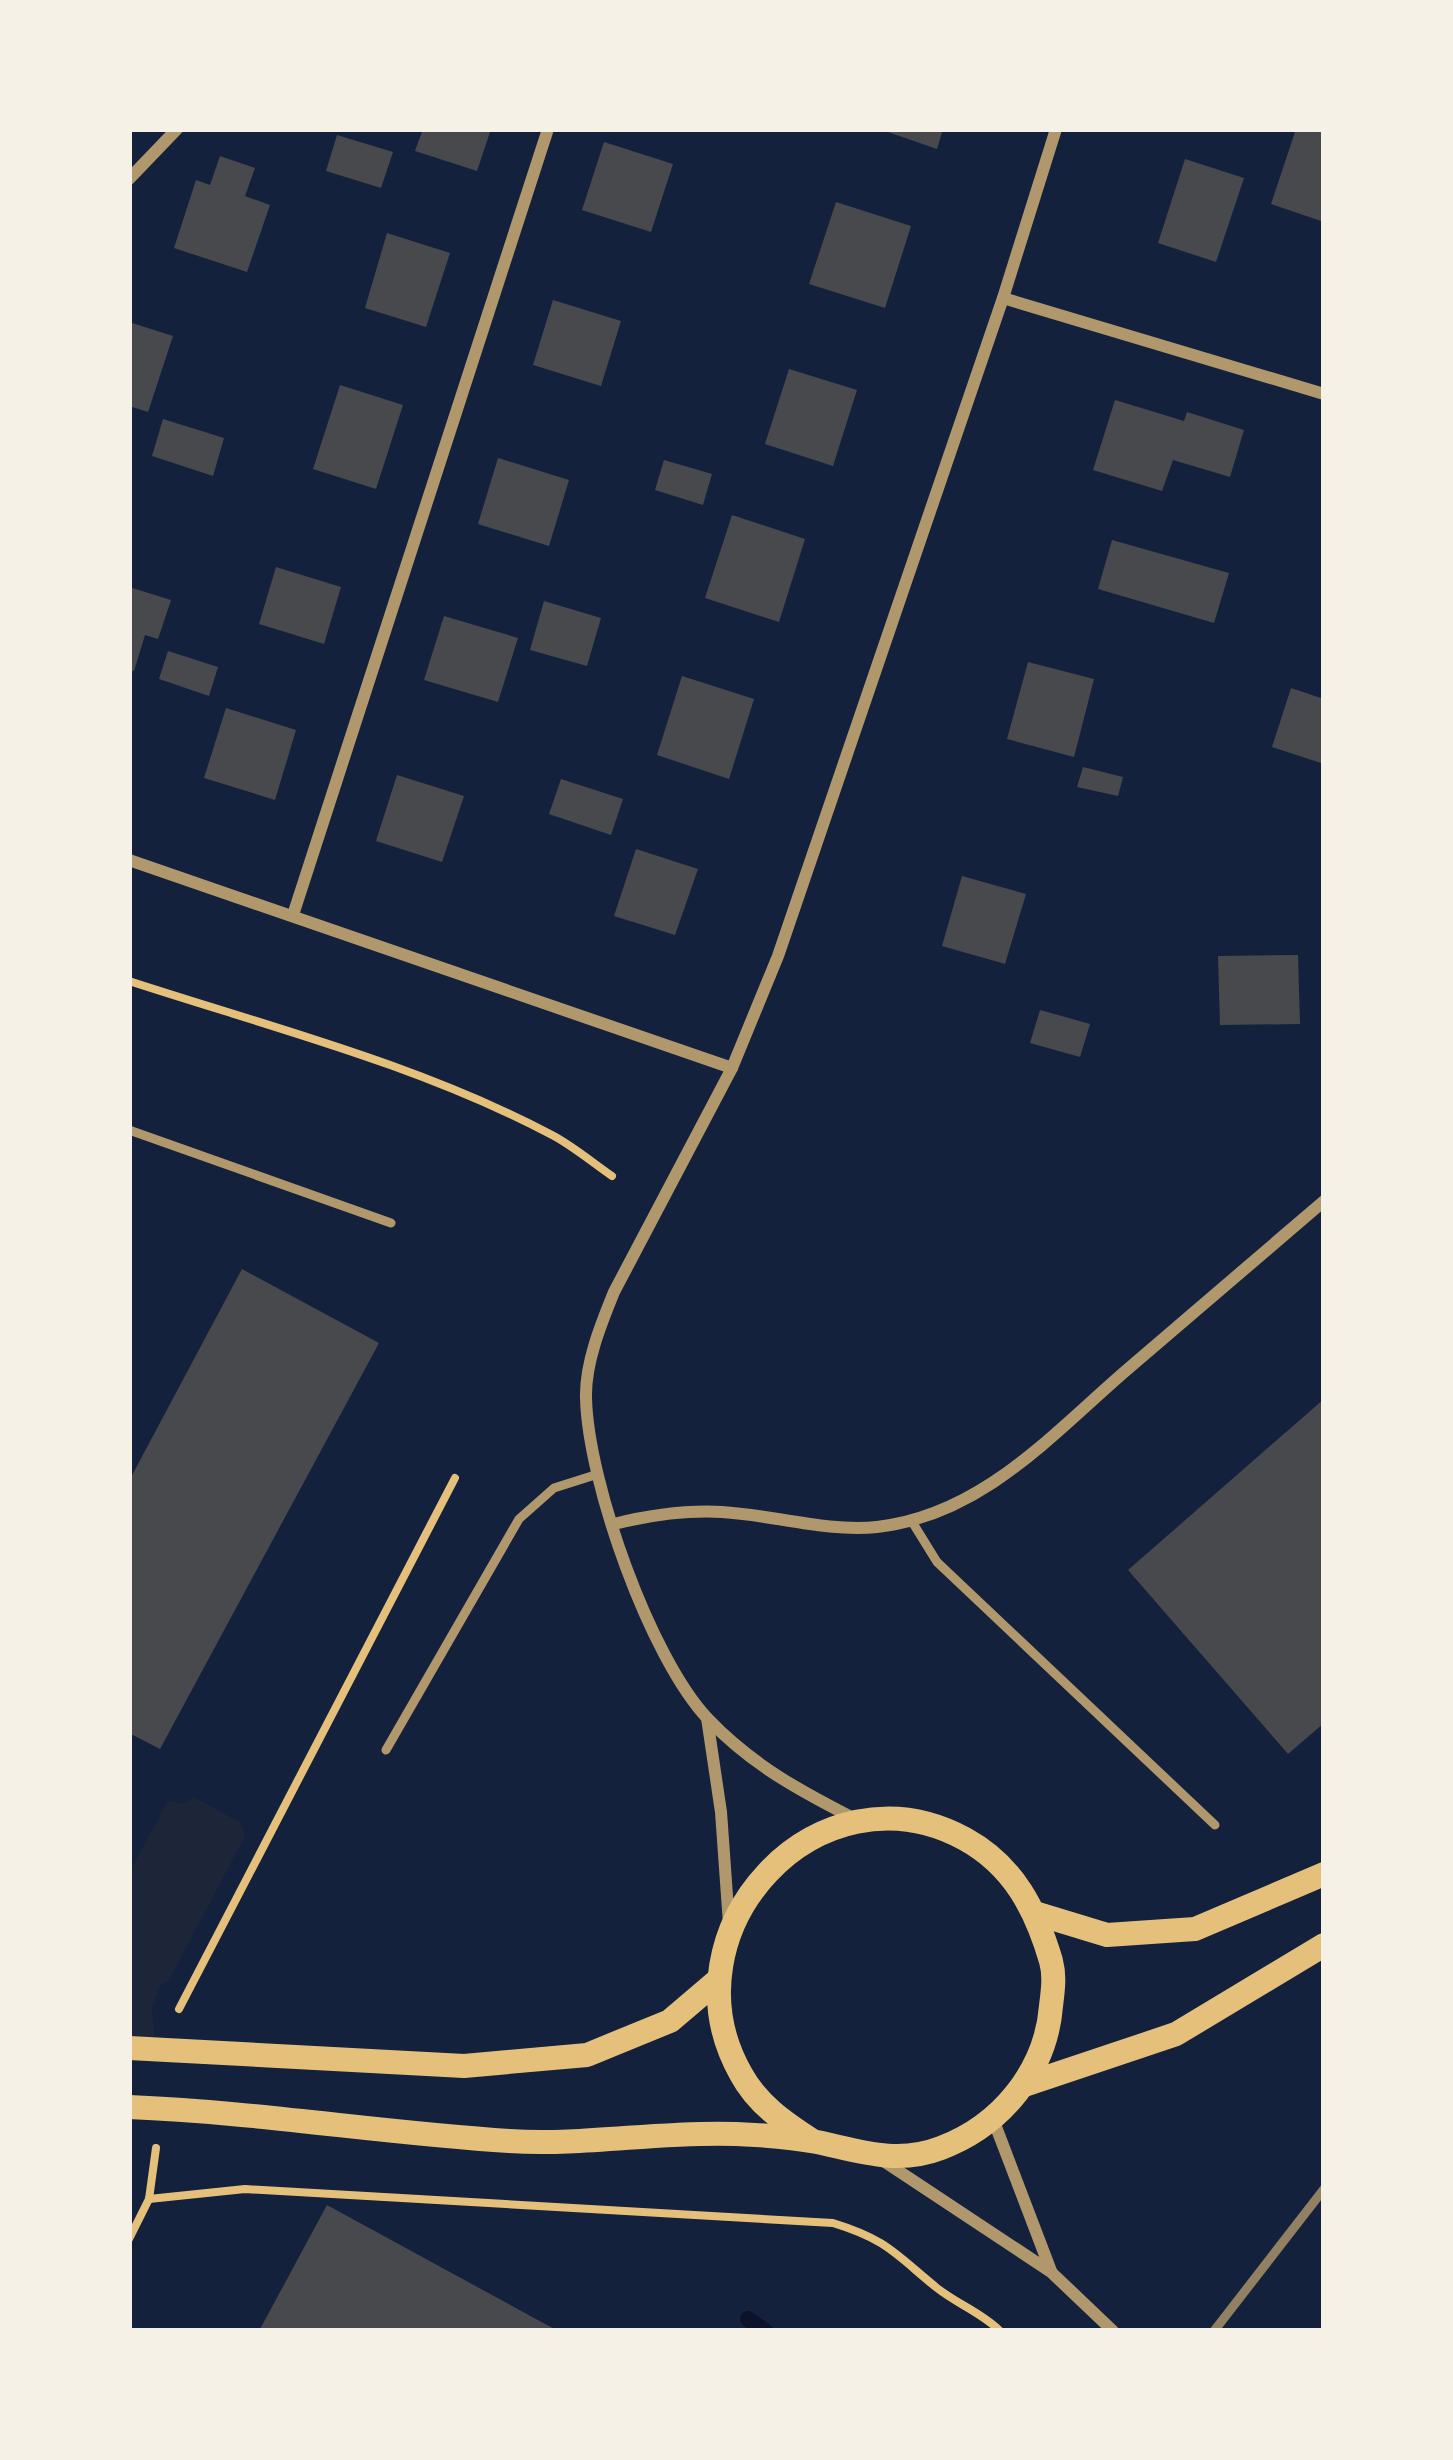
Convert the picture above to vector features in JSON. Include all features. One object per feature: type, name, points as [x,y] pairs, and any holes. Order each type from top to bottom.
[{"type":"main road","points":[[129,2107],[513,2142],[734,2134],[813,2141],[879,2158],[939,2149],[993,2119],[1024,2085],[1049,2031],[1054,1972],[1038,1914],[1007,1870],[964,1839],[914,1822],[860,1821],[805,1840],[759,1877],[729,1926],[717,1981],[722,2030],[741,2076],[772,2114],[813,2141]]},
{"type":"main road","points":[[1038,1914],[1107,1935],[1195,1929],[1324,1874]]},
{"type":"main road","points":[[1024,2085],[1176,2034],[1324,1945]]},
{"type":"main road","points":[[129,2048],[464,2066],[587,2055],[670,2021],[717,1981]]},
{"type":"street","points":[[129,179],[177,129]]},
{"type":"street","points":[[292,915],[548,129]]},
{"type":"street","points":[[860,1821],[779,1781],[706,1717],[665,1651],[641,1600],[595,1475],[586,1394],[598,1329],[614,1292],[733,1068],[778,956],[1003,298],[1056,129]]},
{"type":"street","points":[[1003,298],[1324,394]]},
{"type":"street","points":[[129,860],[733,1068]]},
{"type":"street","points":[[614,1524],[662,1512],[721,1512],[834,1528],[876,1527],[955,1504],[1000,1479],[1324,1201]]},
{"type":"street","points":[[706,1717],[721,1812],[729,1926]]},
{"type":"street","points":[[993,2119],[1051,2272]]},
{"type":"street","points":[[879,2158],[1051,2272],[1113,2331]]},
{"type":"lane","points":[[129,1130],[391,1222]]},
{"type":"lane","points":[[386,1750],[519,1519],[554,1488],[595,1475]]},
{"type":"lane","points":[[911,1520],[937,1562],[1215,1825]]},
{"type":"path","points":[[129,981],[389,1066],[500,1109],[557,1137],[613,1177]]},
{"type":"path","points":[[170,2050],[177,2014],[233,1900],[454,1478]]},
{"type":"path","points":[[129,2239],[149,2199],[161,2108]]},
{"type":"path","points":[[149,2199],[245,2188],[833,2223],[871,2235],[1000,2331]]},
{"type":"shaded area","points":[[194,1797],[241,1823],[245,1836],[168,1982],[160,1985],[152,2010],[155,2041],[129,2038],[129,1873],[168,1801],[183,1804]]},
{"type":"building","points":[[423,129],[491,129],[477,171],[415,151]]},
{"type":"building","points":[[879,129],[943,129],[937,149]]},
{"type":"building","points":[[1296,129],[1324,129],[1324,222],[1271,204]]},
{"type":"building","points":[[337,135],[393,152],[381,188],[326,171]]},
{"type":"building","points":[[604,142],[673,164],[651,232],[582,210]]},
{"type":"building","points":[[220,156],[255,168],[245,196],[270,205],[247,272],[174,248],[196,180],[210,185]]},
{"type":"building","points":[[1185,159],[1244,178],[1216,262],[1158,243]]},
{"type":"building","points":[[836,202],[911,226],[885,308],[809,284]]},
{"type":"building","points":[[387,233],[450,253],[426,327],[365,308]]},
{"type":"building","points":[[553,300],[621,321],[601,386],[533,365]]},
{"type":"building","points":[[129,322],[173,336],[148,412],[129,406]]},
{"type":"building","points":[[789,369],[857,390],[833,466],[765,444]]},
{"type":"building","points":[[340,385],[403,405],[376,489],[313,469]]},
{"type":"building","points":[[1115,400],[1184,421],[1187,412],[1244,430],[1230,477],[1173,460],[1162,491],[1093,470]]},
{"type":"building","points":[[163,419],[224,438],[213,476],[152,456]]},
{"type":"building","points":[[498,458],[569,480],[549,546],[478,524]]},
{"type":"building","points":[[664,460],[712,474],[703,505],[655,490]]},
{"type":"building","points":[[732,515],[805,539],[779,622],[705,598]]},
{"type":"building","points":[[1112,540],[1229,573],[1214,623],[1098,589]]},
{"type":"building","points":[[276,567],[341,587],[324,644],[259,624]]},
{"type":"building","points":[[129,587],[171,600],[158,639],[145,635],[134,671],[129,670]]},
{"type":"building","points":[[544,601],[601,618],[587,666],[530,650]]},
{"type":"building","points":[[444,616],[518,638],[498,702],[424,680]]},
{"type":"building","points":[[168,651],[218,667],[209,696],[159,679]]},
{"type":"building","points":[[1028,662],[1094,679],[1074,757],[1007,739]]},
{"type":"building","points":[[682,676],[754,699],[729,779],[657,755]]},
{"type":"building","points":[[1291,688],[1324,699],[1324,764],[1272,747]]},
{"type":"building","points":[[226,708],[296,730],[275,800],[204,778]]},
{"type":"building","points":[[1083,767],[1123,777],[1118,796],[1077,787]]},
{"type":"building","points":[[397,775],[464,796],[442,862],[376,841]]},
{"type":"building","points":[[561,779],[623,799],[611,835],[549,814]]},
{"type":"building","points":[[636,849],[698,869],[675,935],[614,916]]},
{"type":"building","points":[[962,876],[1026,894],[1005,964],[942,946]]},
{"type":"building","points":[[1298,955],[1300,1024],[1220,1025],[1218,956]]},
{"type":"building","points":[[1040,1010],[1090,1024],[1080,1057],[1030,1043]]},
{"type":"building","points":[[242,1269],[379,1343],[160,1749],[129,1733],[129,1481]]},
{"type":"building","points":[[1324,1399],[1324,1723],[1288,1754],[1128,1570]]},
{"type":"building","points":[[327,2205],[558,2331],[259,2331]]},
{"type":"waterway","points":[[748,2319],[765,2331]]},
{"type":"railway","points":[[1214,2331],[1324,2189]]}]
